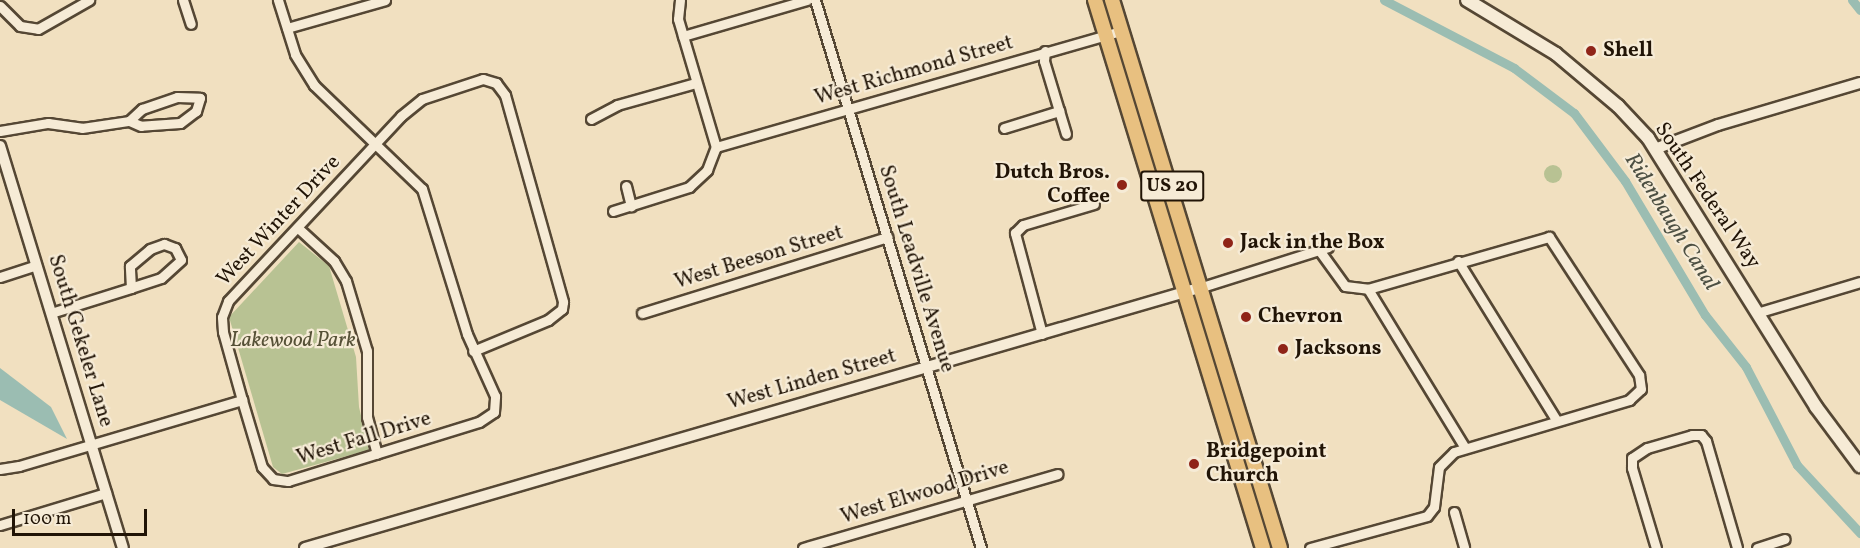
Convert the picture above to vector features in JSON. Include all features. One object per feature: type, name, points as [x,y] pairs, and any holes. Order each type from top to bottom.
[{"type":"main road","name":"US 20","points":[[1095,0],[1263,548]]},
{"type":"main road","name":"US 20","points":[[1112,0],[1202,287],[1280,548]]},
{"type":"main road","name":"South Federal Way","points":[[1467,0],[1556,54],[1618,106],[1655,149],[1760,312],[1816,408],[1860,466]]},
{"type":"street","points":[[0,6],[20,26],[38,29],[89,0]]},
{"type":"street","points":[[183,0],[191,24]]},
{"type":"street","points":[[278,0],[295,54],[314,86],[409,174],[426,197],[474,351]]},
{"type":"street","points":[[287,28],[386,0]]},
{"type":"street","points":[[613,211],[689,187],[706,170],[717,147],[678,20],[680,0]]},
{"type":"street","points":[[683,36],[807,0]]},
{"type":"street","name":"South Leadville Avenue","points":[[815,0],[981,548]]},
{"type":"street","name":"West Richmond Street","points":[[717,147],[1121,31]]},
{"type":"street","points":[[1045,51],[1044,61],[1066,134]]},
{"type":"street","name":"West Winter Drive","points":[[242,400],[222,317],[228,301],[401,116],[443,90],[483,79],[496,83],[505,95],[563,302],[562,309],[548,320],[474,351]]},
{"type":"street","points":[[591,119],[617,105],[696,83]]},
{"type":"street","points":[[1655,149],[1718,125],[1860,83]]},
{"type":"street","points":[[0,131],[48,123],[82,128],[129,121],[141,126],[180,123],[196,111],[200,98],[177,97],[142,109],[129,121]]},
{"type":"street","points":[[1004,128],[1059,111]]},
{"type":"street","name":"South Gekeler Lane","points":[[0,146],[123,548]]},
{"type":"street","points":[[626,186],[631,206]]},
{"type":"street","points":[[1042,334],[1015,233],[1023,225],[1094,204]]},
{"type":"street","points":[[298,228],[334,261],[346,281],[367,351],[367,417],[377,453]]},
{"type":"street","name":"West Beeson Street","points":[[642,313],[887,237]]},
{"type":"street","points":[[1310,548],[1431,512],[1440,467],[1465,448],[1629,400],[1641,389],[1639,375],[1549,237],[1458,261],[1368,289],[1465,448]]},
{"type":"street","points":[[51,313],[131,288],[168,273],[180,260],[180,253],[164,244],[150,249],[130,266],[131,288]]},
{"type":"street","name":"West Linden Street","points":[[305,548],[928,369],[1202,287],[1323,248],[1345,286],[1368,289]]},
{"type":"street","points":[[1458,261],[1557,421]]},
{"type":"street","points":[[0,277],[36,265]]},
{"type":"street","points":[[1760,312],[1860,282]]},
{"type":"street","name":"West Fall Drive","points":[[242,400],[262,467],[273,479],[288,481],[479,422],[494,412],[495,396],[474,351]]},
{"type":"street","points":[[0,469],[92,446],[242,400]]},
{"type":"street","points":[[1656,548],[1632,458],[1647,448],[1701,435],[1737,548]]},
{"type":"street","name":"West Elwood Drive","points":[[803,548],[1058,474]]},
{"type":"street","points":[[0,525],[106,493]]},
{"type":"street","points":[[1454,512],[1464,548]]},
{"type":"street","points":[[1757,548],[1785,539]]},
{"type":"green space","points":[[1549,165],[1557,165],[1562,170],[1560,181],[1549,183],[1544,178],[1544,170]]},
{"type":"green space","name":"Lakewood Park","points":[[299,242],[329,266],[356,357],[359,407],[369,450],[282,474],[273,467],[229,317]]},
{"type":"water","points":[[0,368],[51,407],[67,439],[0,400]]},
{"type":"waterway","name":"Ridenbaugh Canal","points":[[1384,0],[1514,68],[1574,113],[1625,181],[1705,315],[1746,367],[1797,465],[1860,533]]},
{"type":"waterway","points":[[1852,0],[1860,10]]},
{"type":"place","name":"Shell","points":[[1591,51]]},
{"type":"place","name":"Dutch Bros. Coffee","points":[[1122,185]]},
{"type":"place","name":"Jack in the Box","points":[[1228,243]]},
{"type":"place","name":"Chevron","points":[[1246,317]]},
{"type":"place","name":"Jacksons","points":[[1283,349]]},
{"type":"place","name":"Bridgepoint Church","points":[[1194,464]]}]
